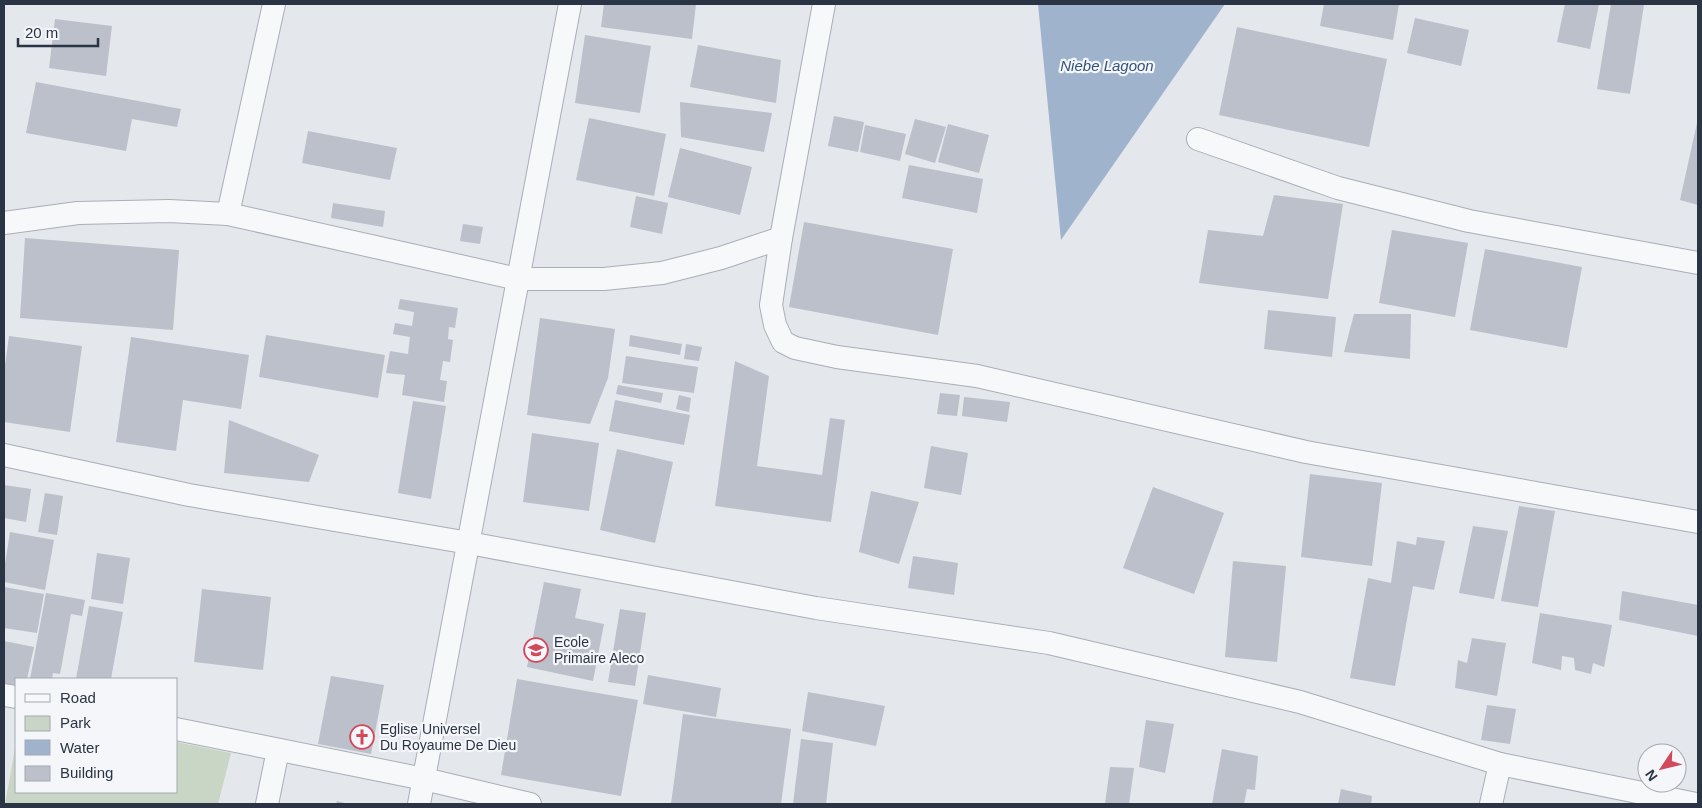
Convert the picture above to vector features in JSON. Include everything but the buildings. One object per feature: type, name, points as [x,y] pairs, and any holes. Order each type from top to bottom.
[{"type":"street","points":[[228,214],[274,4]]},
{"type":"street","points":[[419,804],[570,4]]},
{"type":"street","points":[[824,4],[780,238],[771,304],[775,325],[783,342],[795,348],[837,357],[977,376],[1306,452],[1698,522]]},
{"type":"street","points":[[1198,139],[1338,188],[1460,218],[1698,262]]},
{"type":"street","points":[[4,222],[78,214],[169,211],[228,214],[518,279],[604,279],[662,273],[721,258],[780,238]]},
{"type":"street","points":[[4,455],[189,495],[469,543],[816,608],[1049,643],[1300,702],[1500,764],[1696,804]]},
{"type":"street","points":[[178,730],[424,779],[530,804]]},
{"type":"street","points":[[267,804],[278,750]]},
{"type":"street","points":[[1491,804],[1500,764]]},
{"type":"green space","points":[[178,742],[231,753],[218,804],[5,804],[15,749],[15,793],[178,793]]},
{"type":"water","name":"Niebe Lagoon","points":[[1038,4],[1225,4],[1061,240]]},
{"type":"place","name":"Ecole Primaire Aleco","points":[[536,650]]},
{"type":"place","name":"Eglise Universel Du Royaume De Dieu","points":[[362,737]]}]
